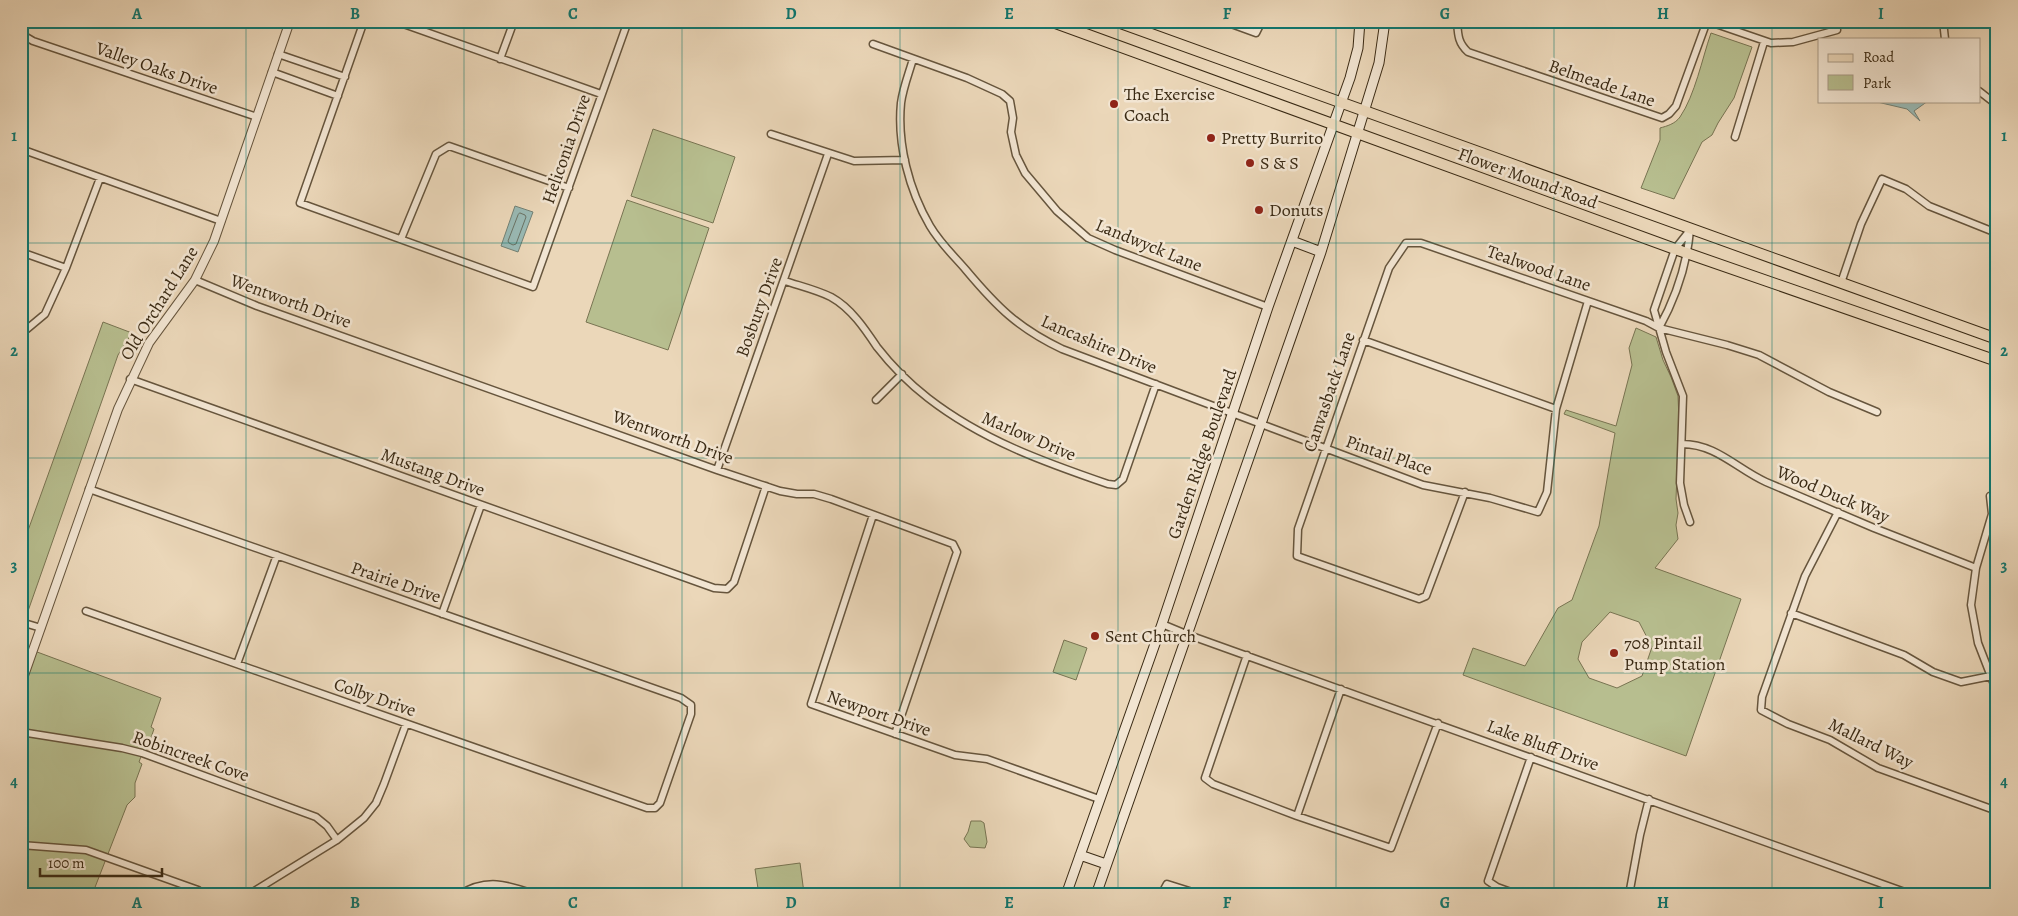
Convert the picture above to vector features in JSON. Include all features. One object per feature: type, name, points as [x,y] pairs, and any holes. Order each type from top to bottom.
[{"type":"main road","name":"Flower Mound Road","points":[[1050,21],[1675,249],[1996,361]]},
{"type":"main road","name":"Flower Mound Road","points":[[1115,21],[1365,110],[1690,230],[1997,339]]},
{"type":"main road","name":"Garden Ridge Boulevard","points":[[1066,895],[1162,624],[1268,307],[1342,102],[1355,62],[1360,21]]},
{"type":"main road","points":[[1096,895],[1320,252],[1379,63],[1384,21]]},
{"type":"main road","points":[[1292,241],[1320,252]]},
{"type":"main road","points":[[1080,854],[1106,864]]},
{"type":"street","name":"Old Orchard Lane","points":[[21,684],[130,379],[149,343],[195,280],[212,248],[290,21]]},
{"type":"street","points":[[364,21],[300,203],[401,239],[436,154],[449,146],[569,188]]},
{"type":"street","points":[[395,21],[602,94]]},
{"type":"street","points":[[500,59],[514,21]]},
{"type":"street","name":"Heliconia Drive","points":[[401,239],[533,287],[628,21]]},
{"type":"street","points":[[1223,21],[1256,33],[1262,21]]},
{"type":"street","name":"Belmeade Lane","points":[[1457,21],[1458,38],[1461,46],[1468,52],[1662,118],[1669,114],[1676,106],[1707,21]]},
{"type":"street","points":[[1707,21],[1764,42],[1793,42],[1837,30]]},
{"type":"street","points":[[1943,21],[1946,38]]},
{"type":"street","name":"Valley Oaks Drive","points":[[21,34],[33,42],[257,117]]},
{"type":"street","points":[[1735,137],[1764,42]]},
{"type":"street","name":"Landwyck Lane","points":[[873,44],[967,78],[1002,94],[1010,101],[1013,118],[1011,132],[1016,155],[1025,173],[1046,200],[1088,238],[1115,250],[1268,307]]},
{"type":"street","points":[[278,54],[345,77]]},
{"type":"street","name":"Lancashire Drive","points":[[913,58],[901,103],[900,131],[905,160],[916,197],[930,226],[946,248],[986,294],[1010,318],[1040,338],[1062,349],[1233,414]]},
{"type":"street","points":[[272,72],[338,96]]},
{"type":"street","points":[[1980,92],[1997,105]]},
{"type":"street","points":[[771,134],[828,154],[860,162],[905,160]]},
{"type":"street","points":[[21,149],[221,221]]},
{"type":"street","name":"Bosbury Drive","points":[[717,470],[785,281],[828,154]]},
{"type":"street","points":[[21,334],[45,314],[66,268],[100,178]]},
{"type":"street","points":[[1841,283],[1861,224],[1882,179],[1906,189],[1929,206],[1994,232],[1997,225]]},
{"type":"street","points":[[1690,230],[1675,249],[1654,310],[1666,352],[1683,396],[1680,483],[1690,522]]},
{"type":"street","points":[[1659,328],[1667,314],[1688,253],[1690,230]]},
{"type":"street","name":"Tealwood Lane","points":[[1406,243],[1420,243],[1646,321],[1659,328],[1758,355],[1829,392],[1877,412]]},
{"type":"street","name":"Canvasback Lane","points":[[1406,243],[1389,268],[1363,340],[1298,529],[1297,556],[1419,600],[1426,596],[1465,492]]},
{"type":"street","points":[[21,252],[66,268]]},
{"type":"street","name":"Wentworth Drive","points":[[195,280],[266,309],[717,470],[780,491],[814,494],[831,499],[952,544],[957,552],[895,734]]},
{"type":"street","name":"Marlow Drive","points":[[785,281],[831,297],[839,302],[853,314],[878,347],[926,397],[971,428],[1002,445],[1050,464],[1116,485],[1123,479],[1156,384]]},
{"type":"street","points":[[1363,340],[1556,409],[1588,301]]},
{"type":"street","points":[[876,400],[902,374]]},
{"type":"street","name":"Mustang Drive","points":[[130,379],[714,588],[727,589],[734,582],[766,486]]},
{"type":"street","name":"Pintail Place","points":[[1233,414],[1423,485],[1465,492],[1538,512],[1547,492],[1556,409]]},
{"type":"street","name":"Wood Duck Way","points":[[1682,444],[1696,444],[1707,448],[1728,458],[1755,478],[1976,568]]},
{"type":"street","name":"Prairie Drive","points":[[89,490],[681,698],[691,705],[691,714],[660,803],[654,808]]},
{"type":"street","points":[[1990,496],[1992,514],[1976,568],[1972,591],[1972,614],[1978,643],[1997,692]]},
{"type":"street","points":[[442,614],[481,506]]},
{"type":"street","points":[[1838,512],[1805,576],[1791,613],[1904,655],[1933,672],[1961,682],[1991,676]]},
{"type":"street","name":"Newport Drive","points":[[873,515],[811,704],[955,755],[987,759],[1099,799]]},
{"type":"street","points":[[237,664],[277,556]]},
{"type":"street","name":"Colby Drive","points":[[86,611],[639,806],[654,808]]},
{"type":"street","name":"Mallard Way","points":[[1791,613],[1762,698],[1761,710],[1788,724],[1830,740],[1878,768],[1997,811]]},
{"type":"street","points":[[21,622],[41,628]]},
{"type":"street","name":"Lake Bluff Drive","points":[[1162,624],[1649,799],[1893,891],[1913,895]]},
{"type":"street","points":[[1247,655],[1205,778],[1213,784],[1297,816],[1391,848],[1438,724]]},
{"type":"street","points":[[1297,816],[1341,689]]},
{"type":"street","points":[[248,895],[337,840],[364,818],[376,802],[406,724]]},
{"type":"street","name":"Robincreek Cove","points":[[21,732],[122,748],[142,753],[316,817],[327,826],[337,840]]},
{"type":"street","points":[[1519,895],[1497,887],[1488,881],[1531,757]]},
{"type":"street","points":[[1629,895],[1649,799]]},
{"type":"street","points":[[21,845],[86,850],[198,890],[204,895]]},
{"type":"street","points":[[459,895],[485,884],[500,883],[536,895]]},
{"type":"street","points":[[1161,895],[1167,884],[1202,895]]},
{"type":"green space","points":[[1711,33],[1752,47],[1734,98],[1712,135],[1702,142],[1674,199],[1641,188],[1660,140],[1660,128],[1671,124],[1680,117],[1690,98]]},
{"type":"green space","points":[[653,129],[735,157],[713,223],[631,196]]},
{"type":"green space","points":[[627,200],[709,228],[668,350],[586,322]]},
{"type":"green space","points":[[103,322],[132,333],[118,355],[21,631],[21,550]]},
{"type":"green space","points":[[1636,328],[1656,337],[1678,396],[1676,499],[1678,513],[1676,525],[1678,539],[1655,568],[1741,599],[1686,756],[1463,675],[1473,648],[1525,666],[1558,608],[1572,600],[1599,526],[1615,433],[1564,414],[1566,410],[1616,426],[1632,365],[1629,348]],"holes":[[[1610,612],[1639,622],[1652,647],[1642,676],[1617,688],[1589,678],[1578,659],[1582,642]]]},
{"type":"green space","points":[[1064,640],[1087,648],[1076,680],[1053,672]]},
{"type":"green space","points":[[21,646],[161,698],[151,727],[154,729],[146,752],[143,751],[139,762],[142,764],[135,783],[135,797],[127,805],[92,895],[21,895]]},
{"type":"green space","points":[[971,821],[981,821],[984,823],[987,842],[985,848],[970,847],[964,839]]},
{"type":"green space","points":[[800,863],[804,893],[759,895],[755,869]]},
{"type":"water","points":[[1877,102],[1927,102],[1914,111],[1920,121],[1907,109]]},
{"type":"water","points":[[515,206],[533,212],[518,252],[501,246]]},
{"type":"place","name":"The Exercise Coach","points":[[1114,104]]},
{"type":"place","name":"Pretty Burrito","points":[[1211,138]]},
{"type":"place","name":"S & S","points":[[1250,163]]},
{"type":"place","name":"Donuts","points":[[1259,210]]},
{"type":"place","name":"Sent Church","points":[[1095,636]]},
{"type":"place","name":"708 Pintail Pump Station","points":[[1614,653]]}]
